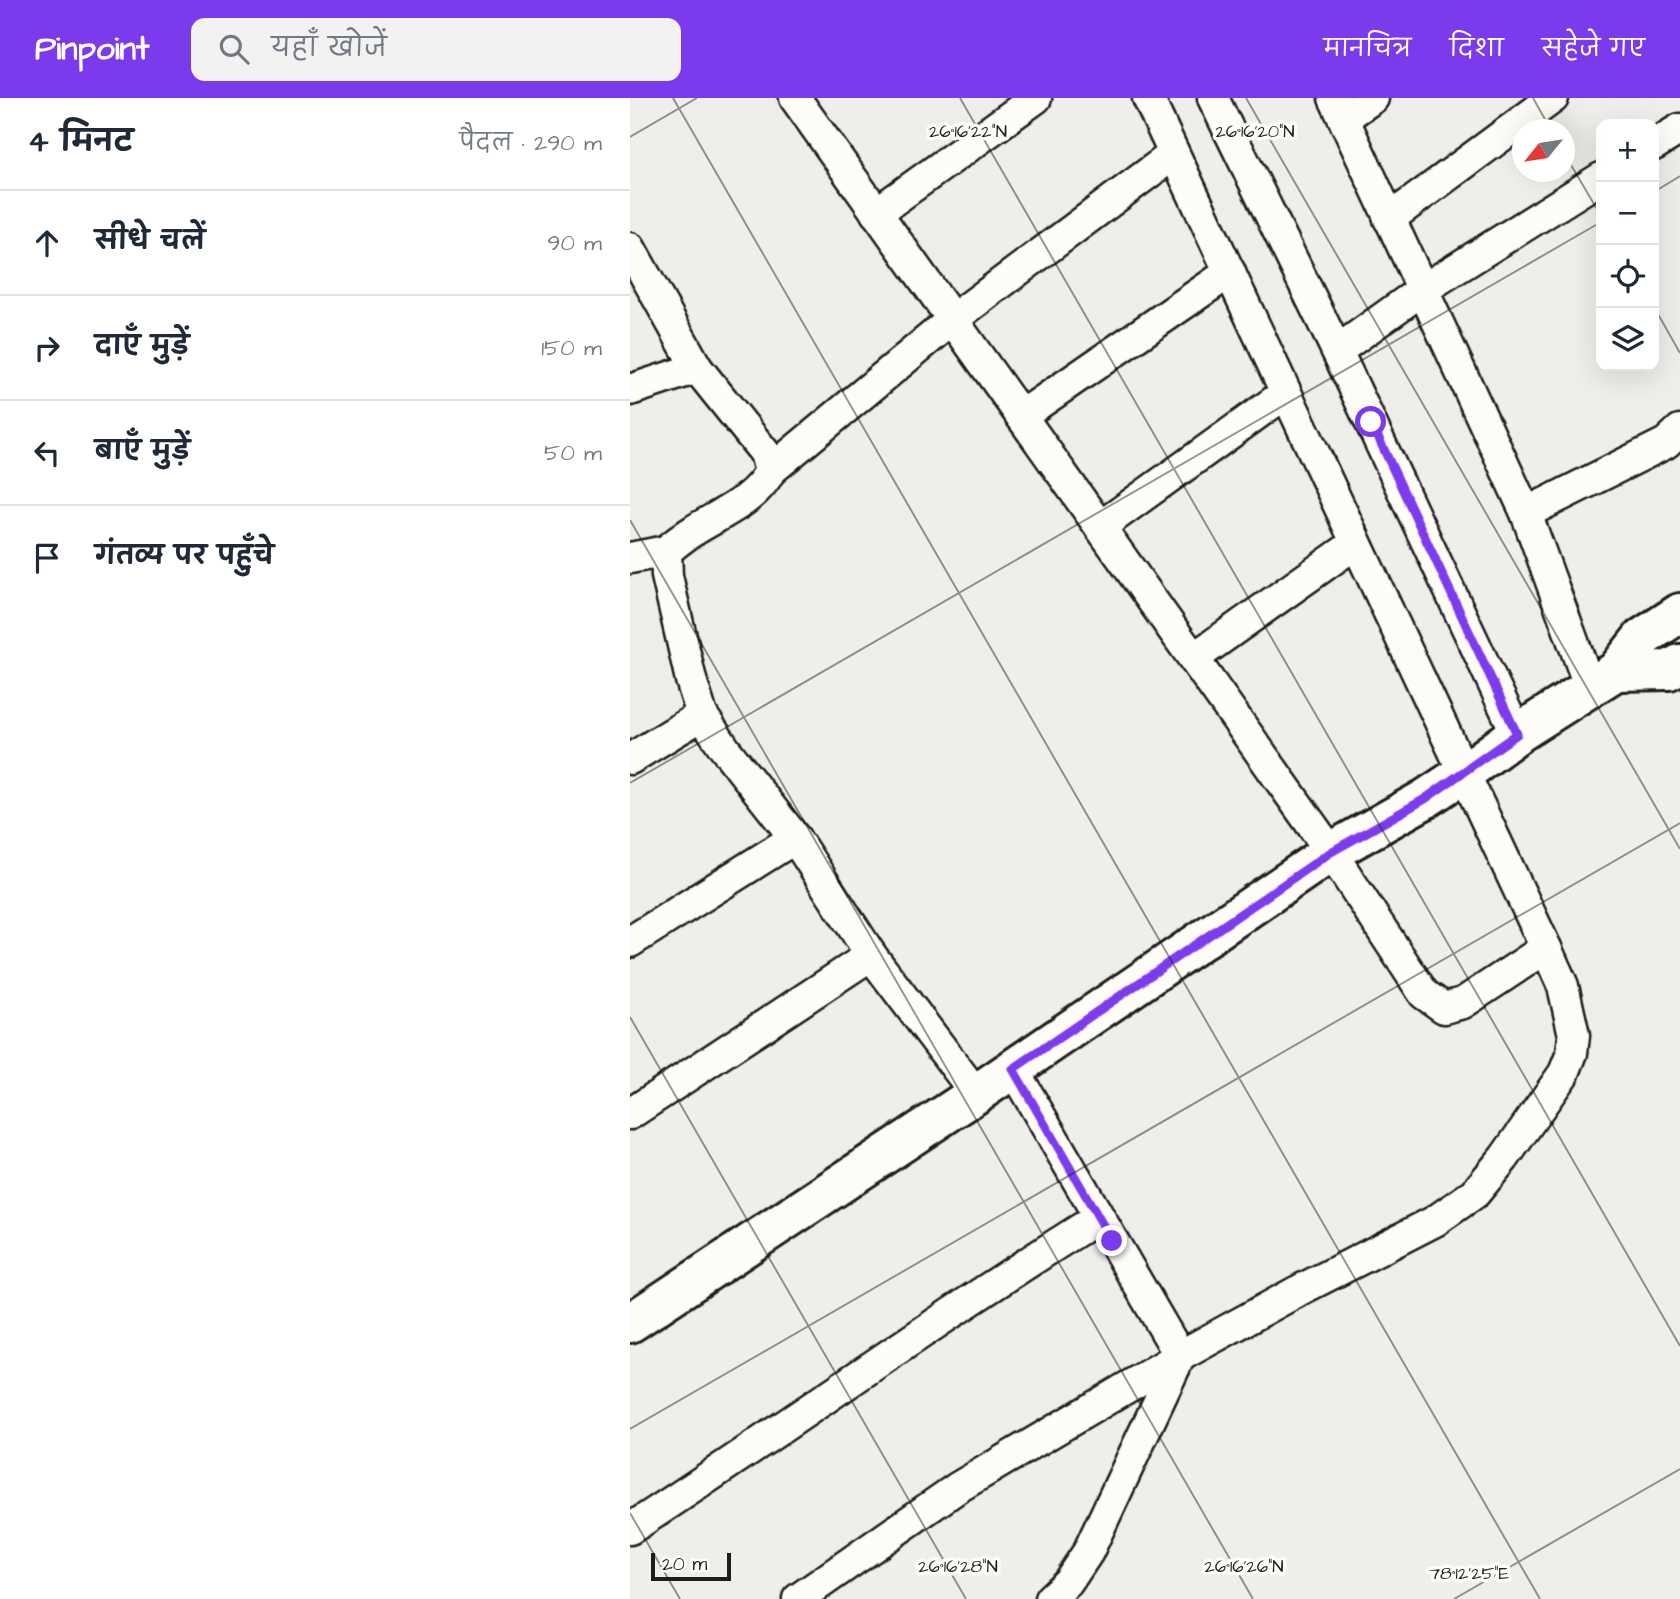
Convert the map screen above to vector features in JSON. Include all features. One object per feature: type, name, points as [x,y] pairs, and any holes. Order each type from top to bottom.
[{"type":"street","points":[[877,212],[1036,98]]},
{"type":"street","points":[[798,1599],[957,1488],[1180,1356],[1298,1291],[1435,1221],[1475,1192],[1504,1158],[1564,1073],[1572,1053],[1574,1035],[1563,986],[1148,98]]},
{"type":"street","points":[[1213,98],[1338,351],[1517,734]]},
{"type":"street","points":[[1373,98],[1339,108],[1603,680]]},
{"type":"street","points":[[1389,219],[1553,98]]},
{"type":"street","points":[[802,100],[877,212],[1331,852],[1424,993],[1444,1008],[1463,1003],[1546,948]]},
{"type":"street","points":[[1659,142],[1680,128]]},
{"type":"street","points":[[630,558],[666,551],[752,495],[764,484],[770,471],[953,319],[1174,154]]},
{"type":"street","points":[[1338,351],[1422,290],[1596,181]]},
{"type":"street","points":[[630,248],[697,368],[765,453],[770,471]]},
{"type":"street","points":[[1021,416],[1230,272]]},
{"type":"street","points":[[630,390],[697,368]]},
{"type":"street","points":[[1100,527],[1286,393]]},
{"type":"street","points":[[1526,513],[1666,443],[1680,430]]},
{"type":"street","points":[[1194,658],[1356,543]]},
{"type":"street","points":[[666,551],[667,576],[691,680],[702,715],[725,749],[795,838],[870,955],[976,1094]]},
{"type":"street","points":[[630,1324],[976,1094],[1331,852],[1425,799],[1517,734],[1603,680],[1642,638],[1680,613]]},
{"type":"street","points":[[1603,680],[1669,670],[1680,664]]},
{"type":"street","points":[[630,759],[702,715]]},
{"type":"street","points":[[630,942],[795,838]]},
{"type":"street","points":[[630,1114],[870,955]]},
{"type":"street","points":[[1013,1069],[1180,1356]]},
{"type":"street","points":[[630,1529],[733,1462],[983,1290],[1098,1218]]},
{"type":"street","points":[[1050,1599],[1068,1582],[1088,1552],[1180,1356]]},
{"type":"route","points":[[1112,1241],[1013,1069],[1331,852],[1425,799],[1517,734],[1371,422]]}]
